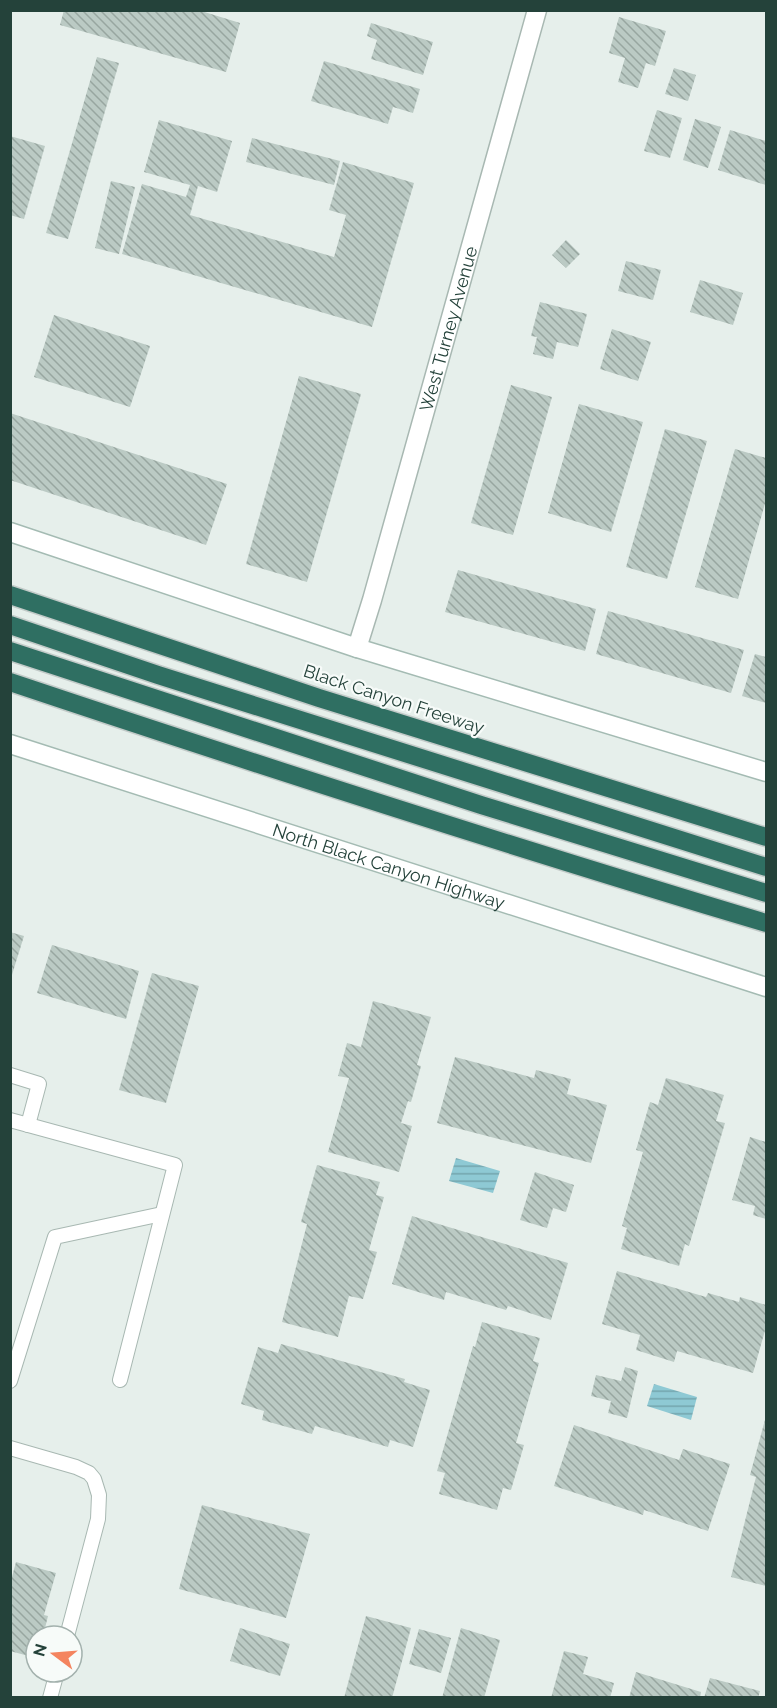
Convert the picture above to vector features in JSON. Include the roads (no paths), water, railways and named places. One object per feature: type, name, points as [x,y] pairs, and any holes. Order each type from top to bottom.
[{"type":"highway","name":"Black Canyon Freeway","points":[[10,595],[330,701],[766,837]]},
{"type":"highway","points":[[10,625],[158,675],[766,867]]},
{"type":"highway","points":[[10,651],[481,805],[766,893]]},
{"type":"highway","points":[[10,682],[591,870],[766,923]]},
{"type":"highway","points":[[701,816],[766,824]]},
{"type":"main road","name":"West Turney Avenue","points":[[357,648],[537,10]]},
{"type":"main road","points":[[10,532],[357,648],[766,772]]},
{"type":"main road","name":"North Black Canyon Highway","points":[[10,744],[766,987]]},
{"type":"lane","points":[[10,1075],[39,1084],[28,1125]]},
{"type":"lane","points":[[10,1120],[174,1165],[120,1380]]},
{"type":"lane","points":[[10,1381],[55,1237],[162,1214]]},
{"type":"lane","points":[[10,1448],[76,1467],[89,1473],[94,1479],[99,1495],[98,1519],[70,1624]]},
{"type":"water","points":[[456,1158],[500,1171],[493,1193],[449,1181]]},
{"type":"water","points":[[654,1384],[697,1397],[691,1420],[647,1406]]}]
